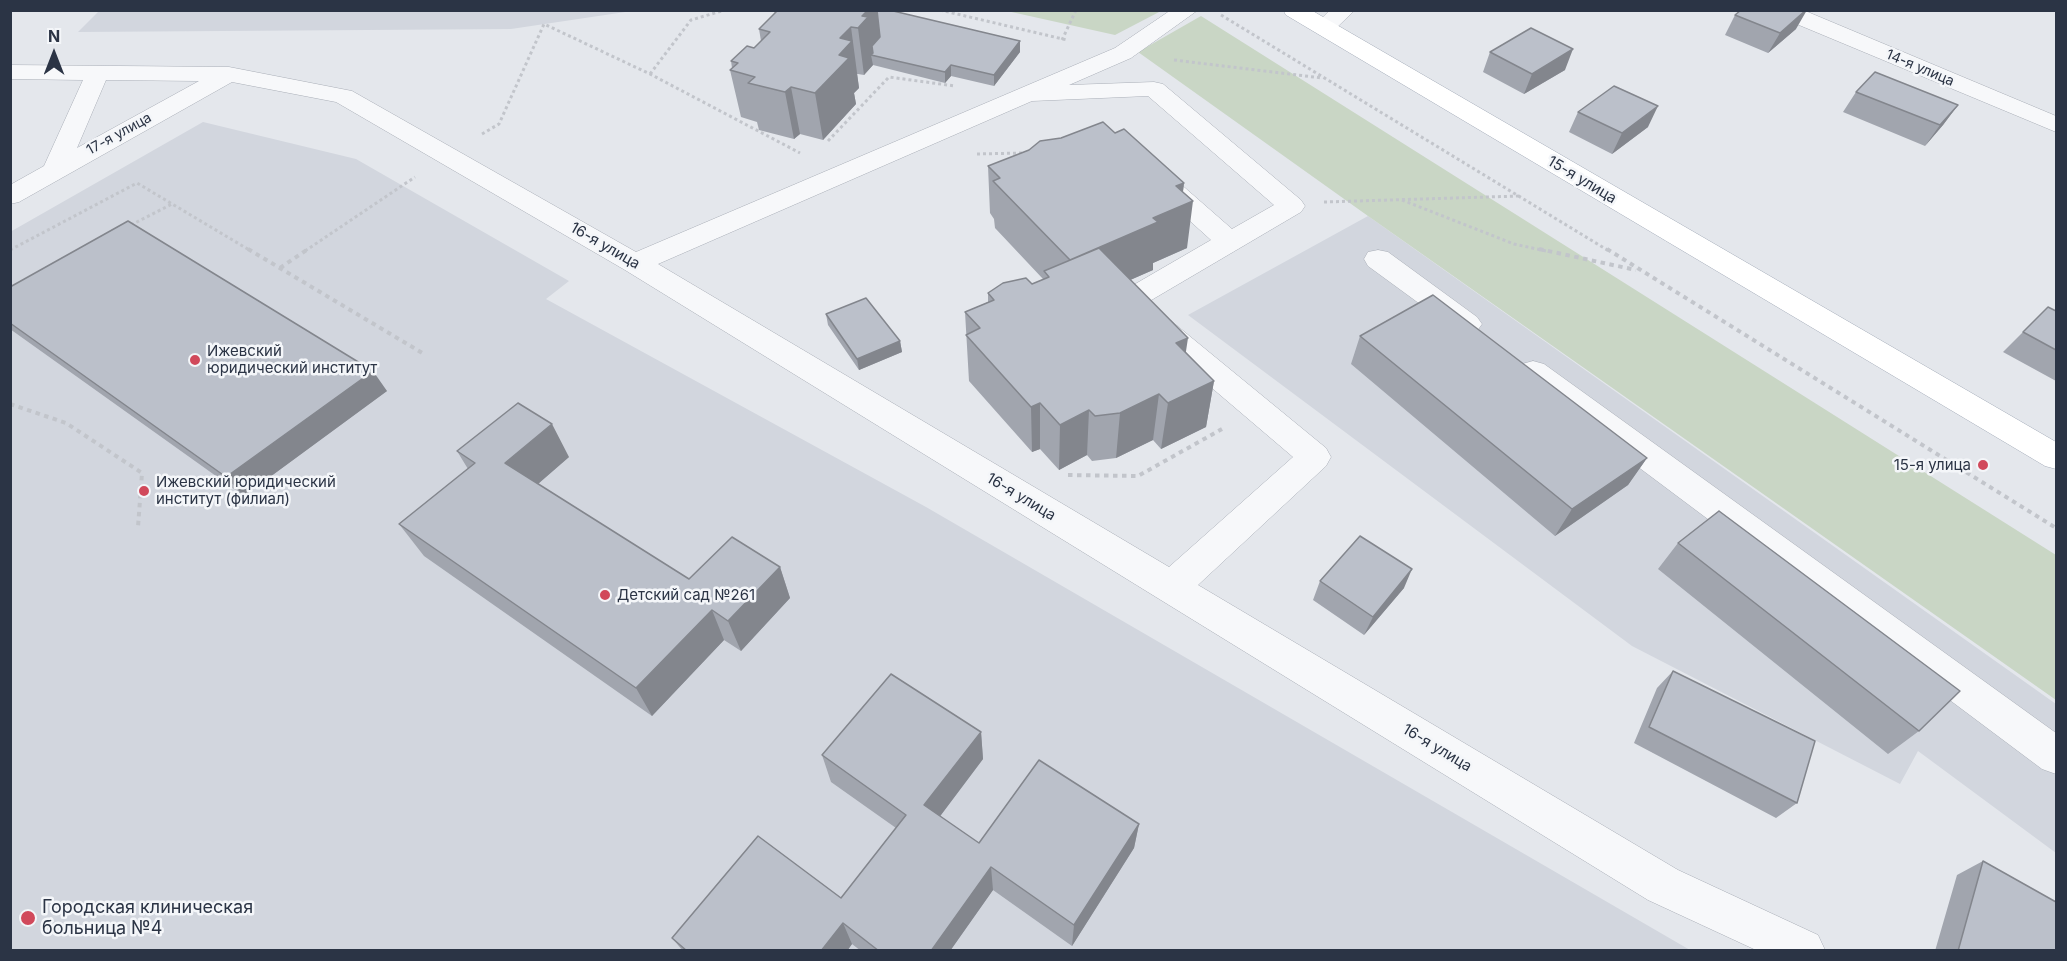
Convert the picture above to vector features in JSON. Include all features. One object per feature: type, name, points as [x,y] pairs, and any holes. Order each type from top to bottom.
[{"type":"main road","name":"15-я улица","points":[[1294,10],[1334,19],[2056,457]]},
{"type":"street","points":[[634,263],[1123,53],[1187,10]]},
{"type":"street","name":"14-я улица","points":[[1783,10],[2056,125]]},
{"type":"street","name":"16-я улица","points":[[10,72],[229,74],[343,96],[634,263],[1663,885],[1803,951]]},
{"type":"street","points":[[55,170],[98,72]]},
{"type":"street","name":"17-я улица","points":[[10,196],[229,74]]},
{"type":"street","points":[[1027,94],[1154,89],[1292,206],[1128,301],[1316,457],[1171,587]]},
{"type":"street","points":[[1144,165],[1230,242]]},
{"type":"street","points":[[1378,259],[2056,756]]},
{"type":"path","points":[[650,74],[691,20],[725,10]]},
{"type":"path","points":[[1055,47],[1062,39],[1076,10]]},
{"type":"path","points":[[1214,10],[1521,196],[2056,528]]},
{"type":"path","points":[[544,24],[650,74],[840,175]]},
{"type":"path","points":[[811,159],[889,77],[964,88]]},
{"type":"path","points":[[914,143],[969,154],[1025,153]]},
{"type":"path","points":[[10,250],[137,183],[424,354]]},
{"type":"path","points":[[1284,199],[1320,202],[1521,196]]},
{"type":"path","points":[[1402,200],[1514,244],[1641,271]]},
{"type":"path","points":[[122,230],[172,204]]},
{"type":"path","points":[[10,404],[66,423],[142,473],[138,528]]},
{"type":"path","points":[[1066,475],[1138,476],[1258,409]]},
{"type":"shaded area","points":[[99,11],[632,11],[511,29],[78,32]]},
{"type":"shaded area","name":"Детский сад №261","points":[[203,122],[356,159],[569,281],[546,299],[926,507],[1690,950],[11,950],[10,232]]},
{"type":"shaded area","points":[[1368,216],[2056,704],[2056,853],[1918,751],[1900,784],[1632,646],[1188,315]]},
{"type":"green space","points":[[1007,11],[1161,11],[1115,35]]},
{"type":"green space","points":[[1201,16],[2056,555],[2056,700],[1138,52]]},
{"type":"building","points":[[778,10],[868,10],[862,16],[868,17],[858,28],[851,27],[840,38],[852,41],[839,55],[849,58],[815,93],[791,87],[785,92],[748,83],[755,77],[730,70],[738,63],[731,61],[747,46],[754,48],[770,32],[759,29]]},
{"type":"building","points":[[877,10],[889,10],[1020,41],[994,75],[951,65],[945,72],[871,55],[872,46],[880,37]]},
{"type":"building","points":[[1741,10],[1806,10],[1780,33],[1735,15]]},
{"type":"building","points":[[1531,28],[1573,49],[1532,74],[1490,52]]},
{"type":"building","points":[[1875,72],[1958,105],[1940,125],[1856,92]]},
{"type":"building","points":[[1614,86],[1658,106],[1622,133],[1578,112]]},
{"type":"building","points":[[1103,122],[1115,133],[1124,129],[1184,183],[1176,186],[1193,201],[1153,218],[1158,222],[1070,260],[993,181],[1000,178],[988,166],[1029,150],[1040,141],[1061,138]]},
{"type":"building","name":"Ижевский юридический институт","points":[[128,221],[373,371],[226,477],[10,323],[10,287]]},
{"type":"building","points":[[1099,248],[1188,338],[1176,343],[1214,381],[1168,403],[1159,394],[1120,413],[1095,416],[1089,410],[1060,425],[1040,403],[1031,407],[966,335],[980,328],[965,312],[994,300],[988,293],[1003,283],[1026,278],[1032,284],[1049,277],[1044,271]]},
{"type":"building","points":[[1433,295],[1647,458],[1572,509],[1360,336]]},
{"type":"building","points":[[866,298],[900,341],[857,359],[826,314]]},
{"type":"building","points":[[2048,307],[2056,311],[2056,350],[2023,332]]},
{"type":"building","points":[[518,403],[552,424],[505,463],[689,579],[732,537],[780,567],[728,621],[712,610],[636,688],[399,524],[475,463],[457,451]]},
{"type":"building","points":[[1719,511],[1960,691],[1919,731],[1678,543]]},
{"type":"building","points":[[1360,536],[1412,569],[1373,617],[1320,581]]},
{"type":"building","points":[[1673,671],[1815,741],[1797,803],[1649,727]]},
{"type":"building","points":[[891,674],[981,732],[924,805],[979,843],[1039,760],[1139,824],[1074,925],[991,867],[931,951],[879,951],[843,923],[821,951],[687,951],[672,938],[758,836],[841,898],[906,815],[822,755]]},
{"type":"building","points":[[1983,861],[2056,902],[2056,951],[1958,951]]},
{"type":"place","name":"Ижевский юридический институт","points":[[195,360]]},
{"type":"place","name":"15-я улица","points":[[1983,465]]},
{"type":"place","name":"Ижевский юридический институт (филиал)","points":[[144,491]]},
{"type":"place","name":"Детский сад №261","points":[[605,595]]},
{"type":"place","name":"Городская клиническая больница №4","points":[[28,918]]}]
